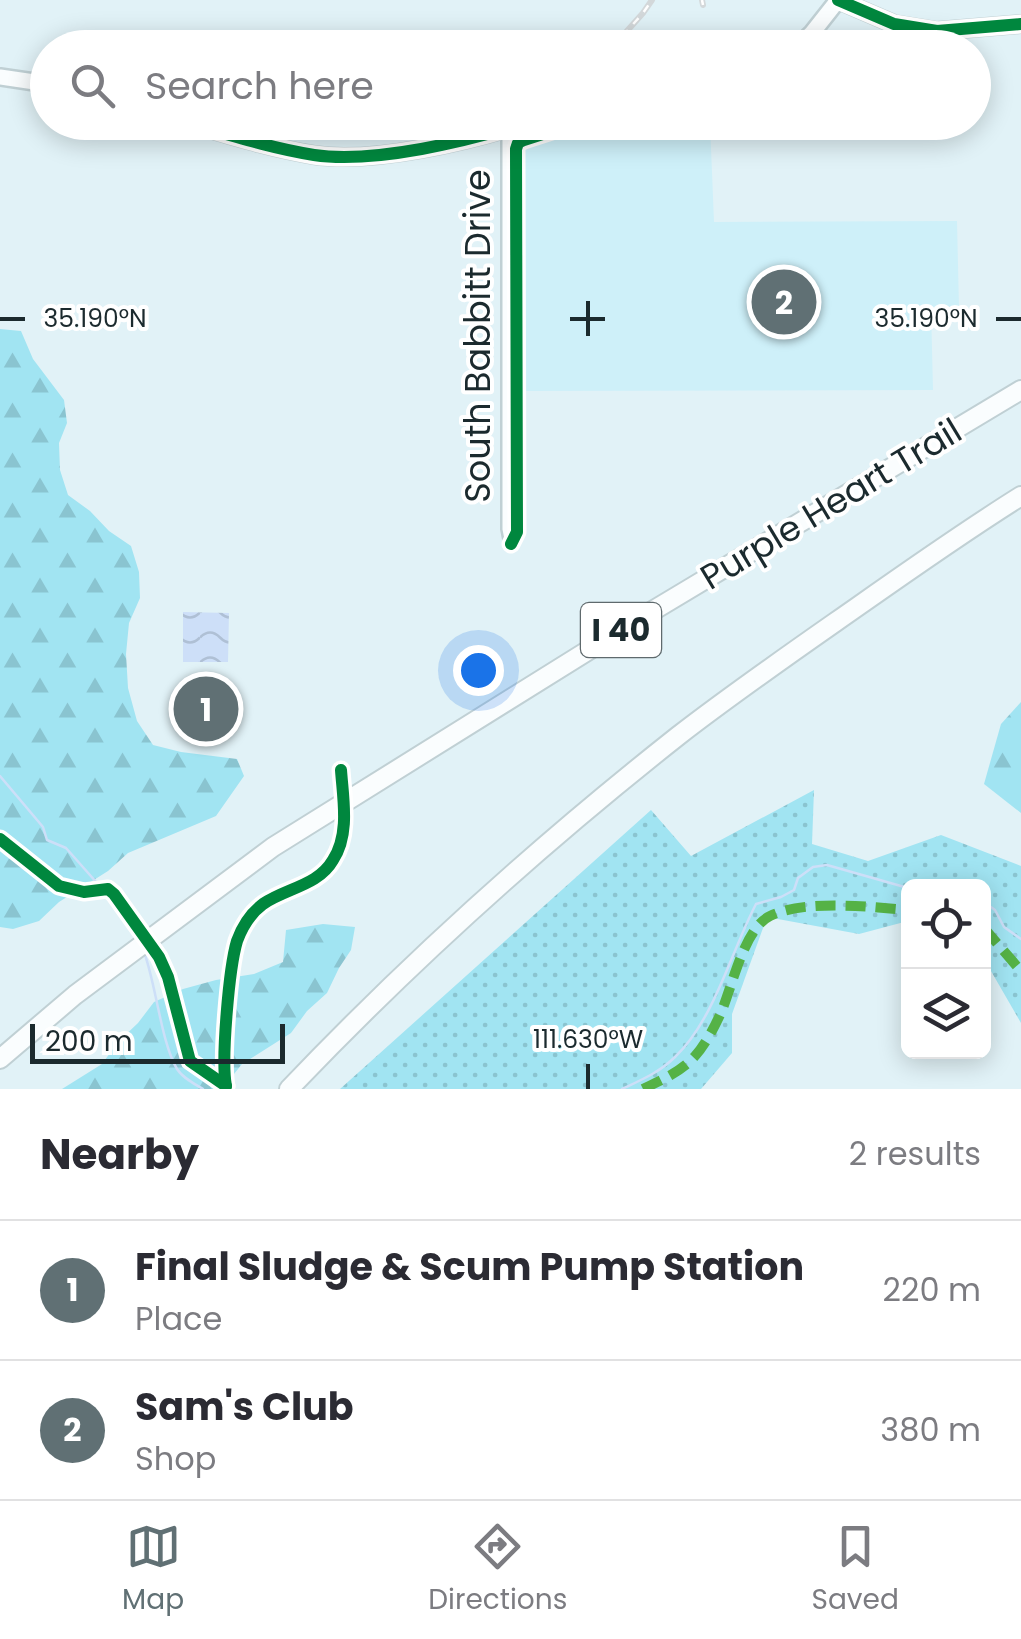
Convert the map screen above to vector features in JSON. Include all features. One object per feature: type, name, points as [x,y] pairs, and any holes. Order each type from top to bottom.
[{"type":"highway","points":[[908,459],[925,442],[1021,382]]},
{"type":"highway","name":"Purple Heart Trail","points":[[0,1059],[75,995],[272,846],[770,539],[1021,390]]},
{"type":"highway","points":[[289,1089],[443,937],[650,758],[814,636],[1021,496]]},
{"type":"main road","points":[[814,30],[838,0],[894,24],[936,30],[1021,24]]},
{"type":"main road","points":[[0,77],[30,81]]},
{"type":"main road","points":[[256,140],[316,155],[376,156],[454,140]]},
{"type":"street","name":"South Babbitt Drive","points":[[508,140],[511,544]]},
{"type":"shaded area","points":[[549,140],[711,140],[714,222],[957,221],[959,308],[931,308],[933,390],[520,391],[522,146]]},
{"type":"green space","points":[[0,329],[21,331],[33,359],[64,400],[67,423],[59,443],[60,470],[68,495],[131,546],[139,572],[140,598],[129,623],[126,654],[128,688],[137,721],[153,745],[237,759],[244,776],[216,816],[128,853],[39,921],[13,929],[0,927]]},
{"type":"green space","points":[[1021,702],[1021,813],[984,784],[1001,724]]},
{"type":"green space","points":[[814,790],[812,844],[868,861],[941,835],[1021,866],[1021,1023],[991,971],[991,879],[901,879],[901,923],[859,934],[767,917],[732,1014],[732,1053],[701,1089],[340,1089],[651,810],[691,856]]},
{"type":"green space","points":[[323,924],[355,927],[351,950],[327,993],[291,1033],[242,1064],[222,1089],[62,1089],[102,1064],[154,1002],[183,989],[254,974],[283,962],[286,930]]},
{"type":"water","points":[[183,612],[229,613],[228,662],[183,662]]},
{"type":"waterway","points":[[0,776],[43,827],[47,840],[66,848],[97,883]]},
{"type":"waterway","points":[[622,1089],[663,1067],[689,1042],[711,1005],[756,904],[794,890],[798,878],[813,867],[827,865],[901,886]]},
{"type":"waterway","points":[[104,893],[139,940]]},
{"type":"waterway","points":[[991,907],[1004,927],[1021,939]]},
{"type":"waterway","points":[[144,952],[171,1058],[182,1075],[203,1089]]},
{"type":"railway","points":[[628,30],[652,0]]},
{"type":"railway","points":[[702,0],[703,5]]},
{"type":"marked path","points":[[643,1089],[684,1067],[702,1048],[719,1017],[752,933],[770,916],[819,906],[901,909]]},
{"type":"marked path","points":[[991,936],[1021,971]]},
{"type":"cycle path","points":[[838,0],[894,24],[931,30]]},
{"type":"cycle path","points":[[949,30],[1021,24]]},
{"type":"cycle path","points":[[249,140],[338,157],[393,154],[460,140]]},
{"type":"cycle path","points":[[511,544],[517,532],[516,149],[524,140]]},
{"type":"cycle path","points":[[226,1086],[227,1014],[237,941],[259,908],[319,876],[333,860],[344,828],[341,770]]},
{"type":"cycle path","points":[[0,839],[59,886],[84,892],[108,889],[114,894],[159,957],[190,1061],[226,1086]]},
{"type":"place","name":"Sam's Club","points":[[784,302]]},
{"type":"place","name":"Final Sludge & Scum Pump Station","points":[[206,709]]}]
